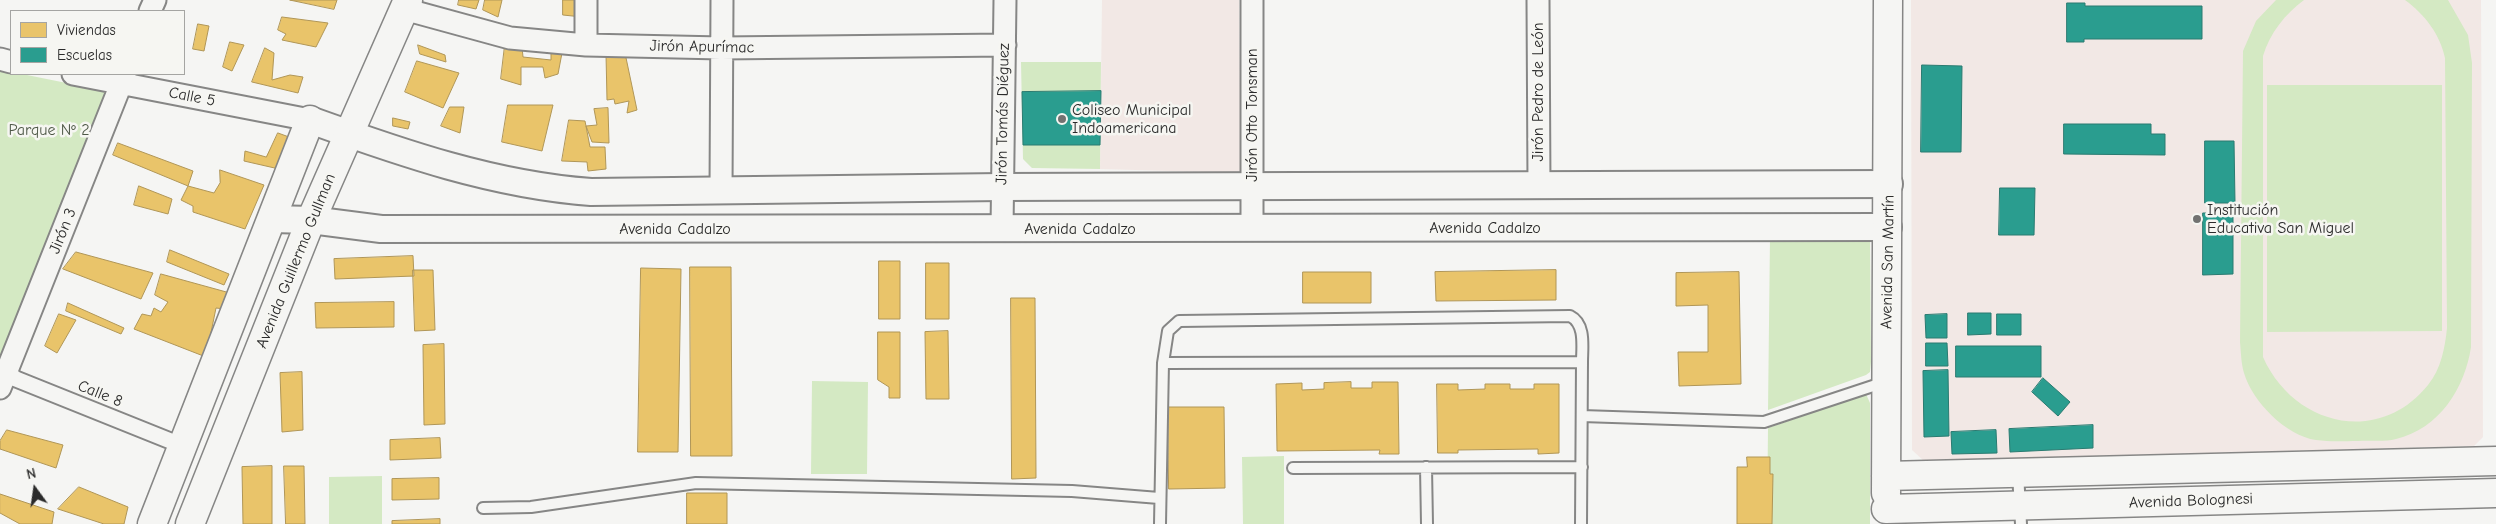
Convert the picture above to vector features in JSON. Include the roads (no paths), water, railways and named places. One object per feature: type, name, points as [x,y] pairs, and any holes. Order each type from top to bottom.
[{"type":"main road","name":"Avenida San Martín","points":[[1886,517],[1889,184],[1888,0]]},
{"type":"main road","name":"Avenida Guillermo Gullman","points":[[190,524],[310,220],[406,5]]},
{"type":"main road","points":[[152,524],[310,120]]},
{"type":"main road","points":[[231,324],[264,338]]},
{"type":"main road","name":"Avenida Bolognesi","points":[[1886,476],[2496,461]]},
{"type":"main road","name":"Avenida Bolognesi","points":[[1886,517],[2020,515],[2496,493]]},
{"type":"street","points":[[586,0],[586,45]]},
{"type":"street","points":[[721,191],[722,0]]},
{"type":"street","name":"Jirón Tomás Diéguez","points":[[1002,229],[1005,0]]},
{"type":"street","name":"Jirón Otto Tonsman","points":[[1252,0],[1252,229]]},
{"type":"street","name":"Jirón Pedro de León","points":[[1538,0],[1539,185]]},
{"type":"street","name":"Jirón Apurímac","points":[[406,5],[510,38],[586,45],[721,48],[1004,45]]},
{"type":"street","name":"Calle 5","points":[[86,75],[123,78],[310,120]]},
{"type":"street","name":"Jirón 3","points":[[2,377],[123,78]]},
{"type":"street","points":[[310,120],[419,158],[546,189],[591,192],[1002,187],[1889,184]]},
{"type":"street","name":"Avenida Cadalzo","points":[[272,219],[310,220],[381,229],[1252,229],[1888,226]]},
{"type":"street","name":"Calle 8","points":[[2,377],[16,380],[183,446]]},
{"type":"lane","points":[[1160,524],[1163,363],[1168,331],[1178,321],[1570,316],[1574,318],[1581,329],[1581,524]]},
{"type":"lane","points":[[1163,363],[1582,362]]},
{"type":"lane","points":[[1582,416],[1764,422],[1886,381]]},
{"type":"lane","points":[[1426,467],[1427,524]]},
{"type":"lane","points":[[1293,468],[1582,467]]},
{"type":"lane","points":[[2018,473],[2020,515]]},
{"type":"lane","points":[[483,508],[531,507],[696,483],[1072,492],[1159,498]]},
{"type":"place","name":"Coliseo Municipal Indoamericana","points":[[1062,119]]},
{"type":"place","name":"Institución Educativa San Miguel","points":[[2197,219]]},
{"type":"park label","name":"Parque Nº 2","points":[[49,130]]}]
